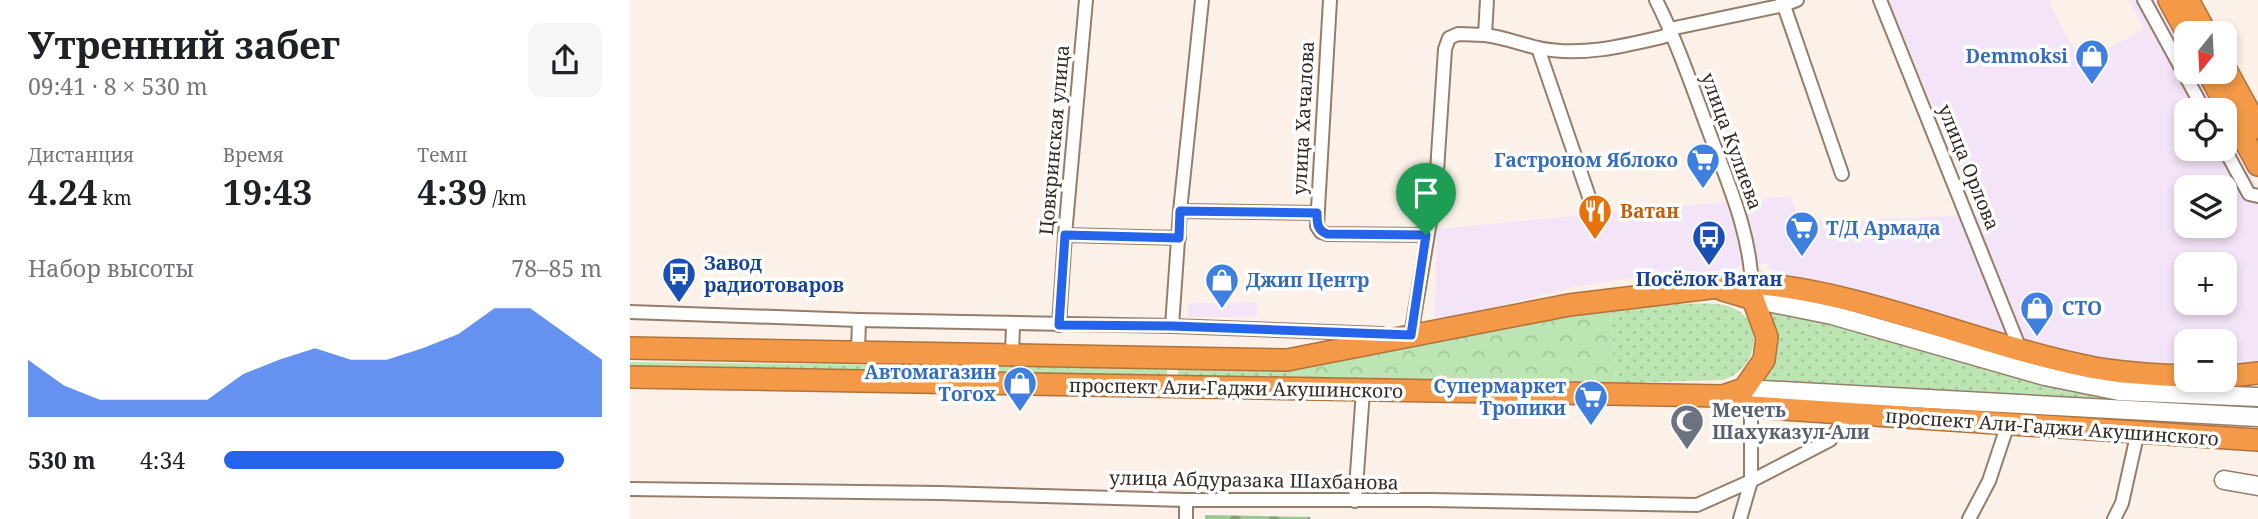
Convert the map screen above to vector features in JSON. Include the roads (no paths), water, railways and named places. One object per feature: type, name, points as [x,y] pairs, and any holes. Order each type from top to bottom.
[{"type":"highway","points":[[2169,0],[2180,21]]},
{"type":"highway","points":[[2188,0],[2199,21]]},
{"type":"highway","points":[[2214,84],[2258,165]]},
{"type":"highway","points":[[2234,84],[2258,128]]},
{"type":"highway","points":[[1747,398],[1764,359],[1767,337],[1752,291],[1778,285],[1852,301],[2093,367],[2136,374],[2174,376]]},
{"type":"highway","name":"проспект Али-Гаджи Акушинского","points":[[630,348],[1287,360],[1569,305],[1662,292],[1718,288],[1752,291]]},
{"type":"highway","points":[[1179,358],[1172,372],[1179,387]]},
{"type":"highway","points":[[2237,376],[2258,373]]},
{"type":"highway","name":"проспект Али-Гаджи Акушинского","points":[[630,377],[1723,396],[1849,414],[2258,440]]},
{"type":"highway","points":[[2237,378],[2258,379]]},
{"type":"main road","points":[[1752,291],[2045,376],[2119,391],[2258,397]]},
{"type":"main road","points":[[1747,398],[2258,417]]},
{"type":"main road","points":[[2224,480],[2258,486]]},
{"type":"street","name":"Цовкринская улица","points":[[1059,325],[1086,0]]},
{"type":"street","points":[[1172,326],[1180,211],[1202,0]]},
{"type":"street","name":"улица Хачалова","points":[[1330,0],[1318,226],[1321,232],[1327,234],[1426,235]]},
{"type":"street","points":[[1485,35],[1487,0]]},
{"type":"street","name":"улица Кулиева","points":[[1656,0],[1670,29],[1737,207],[1751,262],[1752,291]]},
{"type":"street","name":"улица Орлова","points":[[1880,0],[2020,349]]},
{"type":"street","points":[[2144,0],[2197,98]]},
{"type":"street","points":[[630,313],[1172,326],[1411,335],[1436,186],[1445,49],[1449,38],[1458,34],[1499,37],[1538,48],[1581,51],[1609,49],[1666,36],[1670,29],[1787,2],[1842,174]]},
{"type":"street","points":[[1538,48],[1598,223]]},
{"type":"street","points":[[2231,161],[2249,194],[2258,196]]},
{"type":"street","points":[[1180,211],[1317,213]]},
{"type":"street","points":[[1065,235],[1179,238]]},
{"type":"street","points":[[858,351],[859,320]]},
{"type":"street","points":[[1012,355],[1013,324]]},
{"type":"street","points":[[1354,501],[1363,391]]},
{"type":"street","points":[[1740,519],[1751,481],[1747,398]]},
{"type":"street","name":"улица Абдуразака Шахбанова","points":[[630,489],[926,492],[1186,500],[1697,505],[1751,481],[1830,440],[1849,414]]},
{"type":"street","points":[[1969,519],[1989,481],[2008,424]]},
{"type":"street","points":[[2115,519],[2122,503],[2138,431]]},
{"type":"street","points":[[1186,500],[1186,519]]},
{"type":"place","name":"Demmoksi","points":[[2092,86]]},
{"type":"place","name":"Гастроном Яблоко","points":[[1703,190]]},
{"type":"place","name":"Ватан","points":[[1595,241]]},
{"type":"place","name":"Т/Д Армада","points":[[1802,258]]},
{"type":"place","name":"Посёлок Ватан","points":[[1709,267]]},
{"type":"place","name":"Завод радиотоваров","points":[[679,304]]},
{"type":"place","name":"Джип Центр","points":[[1222,310]]},
{"type":"place","name":"СТО","points":[[2037,338]]},
{"type":"place","name":"Автомагазин Тогох","points":[[1020,413]]},
{"type":"place","name":"Супермаркет Тропики","points":[[1591,427]]},
{"type":"place","name":"Мечеть Шахуказул-Али","points":[[1687,451]]}]
